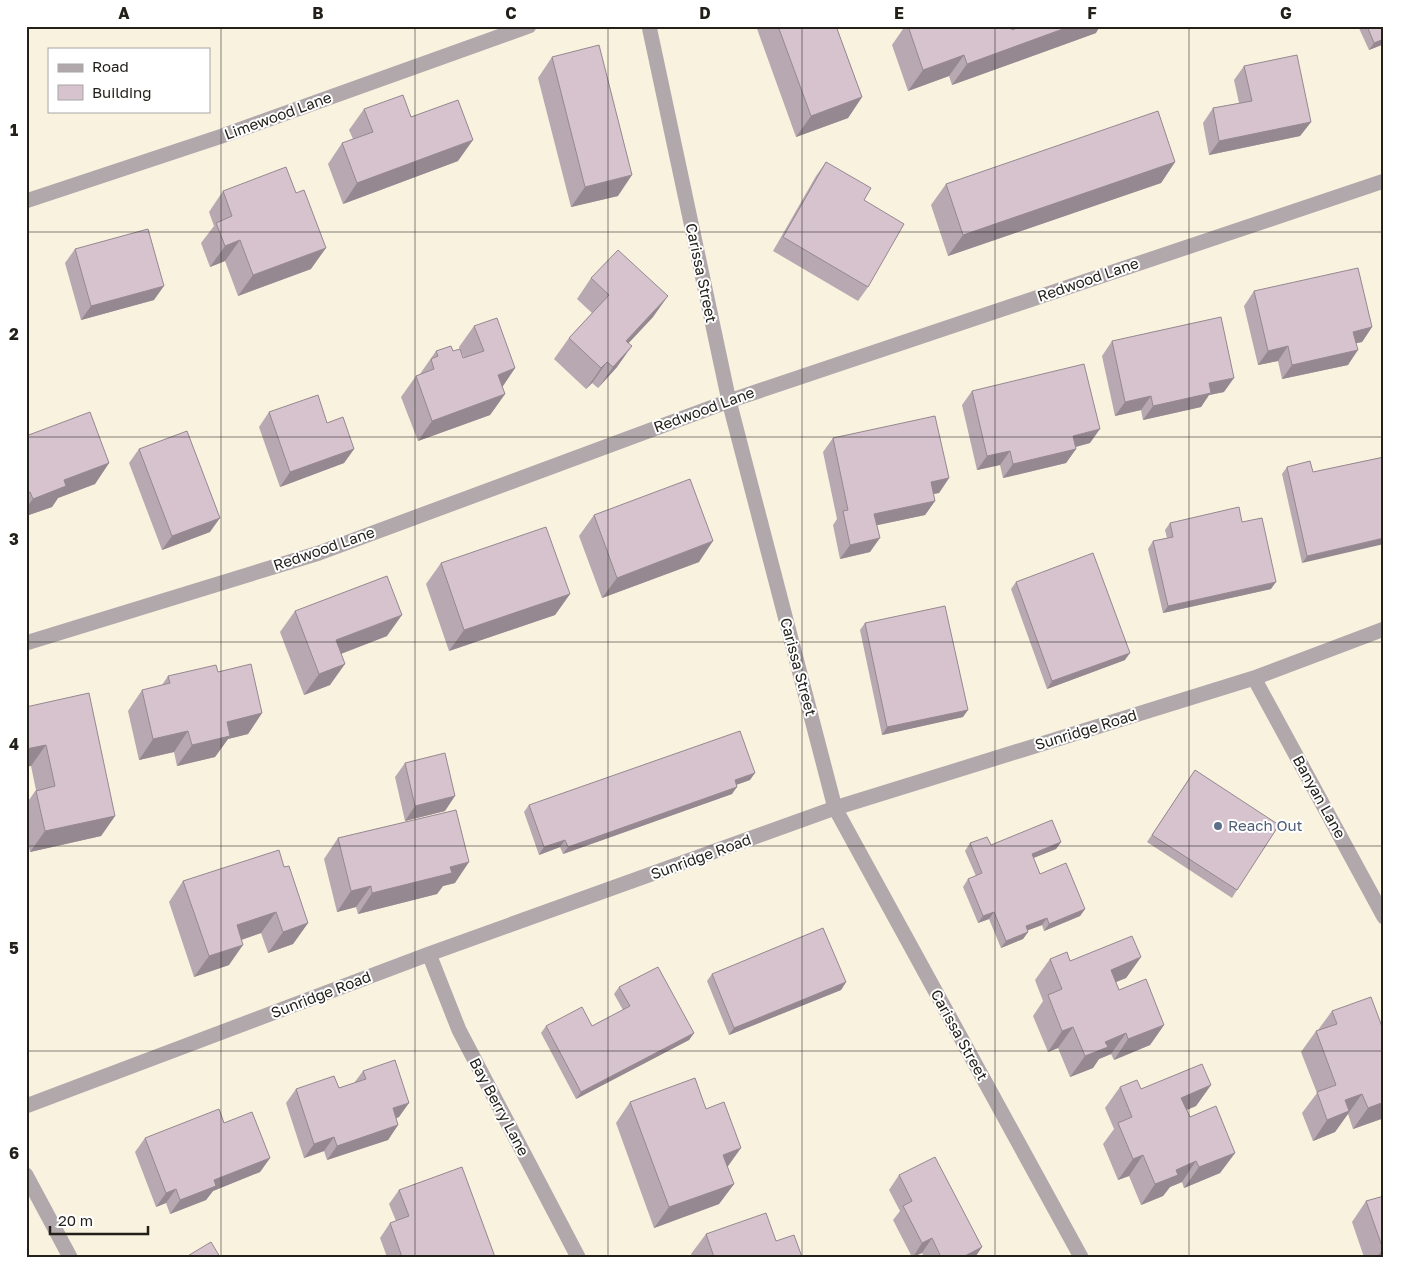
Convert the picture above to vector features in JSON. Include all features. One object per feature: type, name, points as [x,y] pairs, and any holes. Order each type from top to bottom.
[{"type":"street","name":"Limewood Lane","points":[[26,201],[222,136],[529,26]]},
{"type":"street","name":"Carissa Street","points":[[649,26],[728,400],[835,808],[1081,1257]]},
{"type":"street","name":"Redwood Lane","points":[[26,643],[319,553],[728,400],[1384,180]]},
{"type":"street","name":"Sunridge Road","points":[[26,1106],[429,954],[835,808],[1254,678],[1384,630]]},
{"type":"street","name":"Banyan Lane","points":[[1254,678],[1384,917]]},
{"type":"street","name":"Bay Berry Lane","points":[[429,954],[459,1030],[578,1257]]},
{"type":"street","points":[[26,1175],[70,1257]]},
{"type":"building","points":[[778,26],[836,26],[862,97],[811,116]]},
{"type":"building","points":[[908,26],[1011,26],[1012,30],[1022,26],[1071,26],[967,64],[964,55],[923,70]]},
{"type":"building","points":[[1367,26],[1384,26],[1384,39],[1374,43]]},
{"type":"building","points":[[599,45],[632,175],[585,187],[552,57]]},
{"type":"building","points":[[1297,55],[1311,122],[1219,141],[1213,108],[1252,101],[1244,66]]},
{"type":"building","points":[[403,95],[411,117],[458,100],[473,140],[357,183],[342,143],[373,132],[364,109]]},
{"type":"building","points":[[1158,111],[1175,162],[963,235],[946,184]]},
{"type":"building","points":[[826,162],[871,188],[864,200],[904,224],[868,287],[783,237]]},
{"type":"building","points":[[286,167],[296,193],[304,190],[326,248],[253,275],[240,240],[225,246],[216,223],[232,216],[223,191]]},
{"type":"building","points":[[148,229],[164,286],[91,306],[75,249]]},
{"type":"building","points":[[618,250],[668,296],[626,341],[632,346],[613,367],[607,362],[601,368],[569,338],[609,295],[591,278]]},
{"type":"building","points":[[1358,268],[1372,327],[1353,332],[1358,350],[1292,365],[1288,346],[1268,351],[1254,291]]},
{"type":"building","points":[[1221,317],[1234,378],[1209,383],[1211,393],[1153,406],[1151,396],[1125,402],[1112,341]]},
{"type":"building","points":[[497,318],[515,368],[498,375],[505,394],[432,421],[416,376],[434,369],[431,359],[438,356],[436,351],[451,346],[453,351],[460,349],[463,358],[484,351],[474,326]]},
{"type":"building","points":[[1084,364],[1100,429],[1073,436],[1076,449],[1013,464],[1010,451],[987,456],[972,391]]},
{"type":"building","points":[[318,395],[327,423],[343,417],[354,449],[290,472],[269,412]]},
{"type":"building","points":[[90,412],[109,463],[64,480],[66,486],[33,499],[30,492],[26,494],[26,436]]},
{"type":"building","points":[[935,416],[949,478],[931,482],[935,501],[874,514],[880,538],[850,545],[843,511],[848,510],[833,438]]},
{"type":"building","points":[[187,431],[220,518],[172,536],[139,449]]},
{"type":"building","points":[[1384,457],[1384,538],[1307,556],[1287,467],[1310,461],[1313,472]]},
{"type":"building","points":[[690,479],[713,541],[617,578],[594,515]]},
{"type":"building","points":[[1239,507],[1242,522],[1262,518],[1276,582],[1168,606],[1153,541],[1173,537],[1170,523]]},
{"type":"building","points":[[546,527],[570,594],[464,630],[441,563]]},
{"type":"building","points":[[1093,553],[1130,653],[1052,681],[1016,582]]},
{"type":"building","points":[[387,576],[402,615],[336,640],[345,664],[319,674],[295,611]]},
{"type":"building","points":[[945,606],[968,710],[887,727],[865,623]]},
{"type":"building","points":[[251,664],[262,713],[227,722],[230,736],[192,745],[188,731],[153,739],[142,690],[170,683],[168,676],[216,665],[218,672]]},
{"type":"building","points":[[89,693],[115,816],[45,831],[36,791],[55,786],[46,745],[26,749],[26,707]]},
{"type":"building","points":[[740,731],[755,773],[735,780],[737,787],[568,847],[565,840],[544,847],[529,805]]},
{"type":"building","points":[[445,753],[455,796],[415,806],[405,763]]},
{"type":"building","points":[[1195,770],[1279,825],[1237,890],[1152,835]]},
{"type":"building","points":[[456,810],[469,862],[450,867],[452,873],[372,893],[371,886],[351,891],[338,838]]},
{"type":"building","points":[[1052,820],[1061,842],[1032,854],[1040,874],[1066,863],[1085,909],[1049,924],[1047,918],[1026,926],[1028,932],[1006,941],[994,912],[983,916],[968,879],[982,873],[970,843],[987,837],[991,845]]},
{"type":"building","points":[[279,850],[284,867],[289,866],[308,923],[283,932],[276,912],[237,925],[243,945],[209,956],[183,881]]},
{"type":"building","points":[[823,928],[846,982],[734,1028],[712,974]]},
{"type":"building","points":[[1132,936],[1141,957],[1111,970],[1119,990],[1146,979],[1164,1025],[1128,1039],[1126,1033],[1105,1042],[1108,1047],[1085,1056],[1073,1027],[1062,1031],[1048,995],[1062,989],[1050,959],[1067,952],[1070,961]]},
{"type":"building","points":[[658,967],[694,1033],[581,1092],[546,1026],[582,1007],[592,1026],[630,1006],[619,987]]},
{"type":"building","points":[[1371,997],[1384,1032],[1384,1102],[1368,1108],[1362,1094],[1345,1100],[1349,1111],[1327,1120],[1317,1092],[1336,1085],[1316,1031],[1337,1024],[1332,1011]]},
{"type":"building","points":[[395,1060],[409,1103],[393,1108],[398,1125],[337,1146],[334,1137],[314,1144],[296,1089],[334,1076],[339,1088],[366,1079],[363,1071]]},
{"type":"building","points":[[1202,1064],[1211,1085],[1181,1098],[1190,1117],[1216,1106],[1235,1153],[1199,1167],[1196,1161],[1176,1170],[1178,1175],[1155,1184],[1143,1155],[1133,1159],[1118,1123],[1132,1117],[1120,1087],[1137,1080],[1141,1089]]},
{"type":"building","points":[[695,1078],[706,1109],[724,1102],[741,1148],[723,1155],[734,1184],[669,1207],[630,1102]]},
{"type":"building","points":[[219,1109],[224,1123],[252,1112],[270,1158],[214,1180],[216,1186],[180,1200],[176,1189],[166,1193],[145,1138]]},
{"type":"building","points":[[935,1157],[982,1247],[963,1257],[941,1257],[932,1238],[922,1243],[903,1206],[912,1201],[899,1175]]},
{"type":"building","points":[[462,1167],[495,1257],[402,1257],[390,1223],[409,1216],[399,1190]]},
{"type":"building","points":[[1384,1196],[1384,1248],[1383,1249],[1366,1201]]},
{"type":"building","points":[[766,1213],[776,1241],[794,1235],[802,1257],[714,1257],[706,1234]]},
{"type":"building","points":[[211,1242],[220,1257],[186,1257]]},
{"type":"place","name":"Reach Out","points":[[1218,826]]}]
